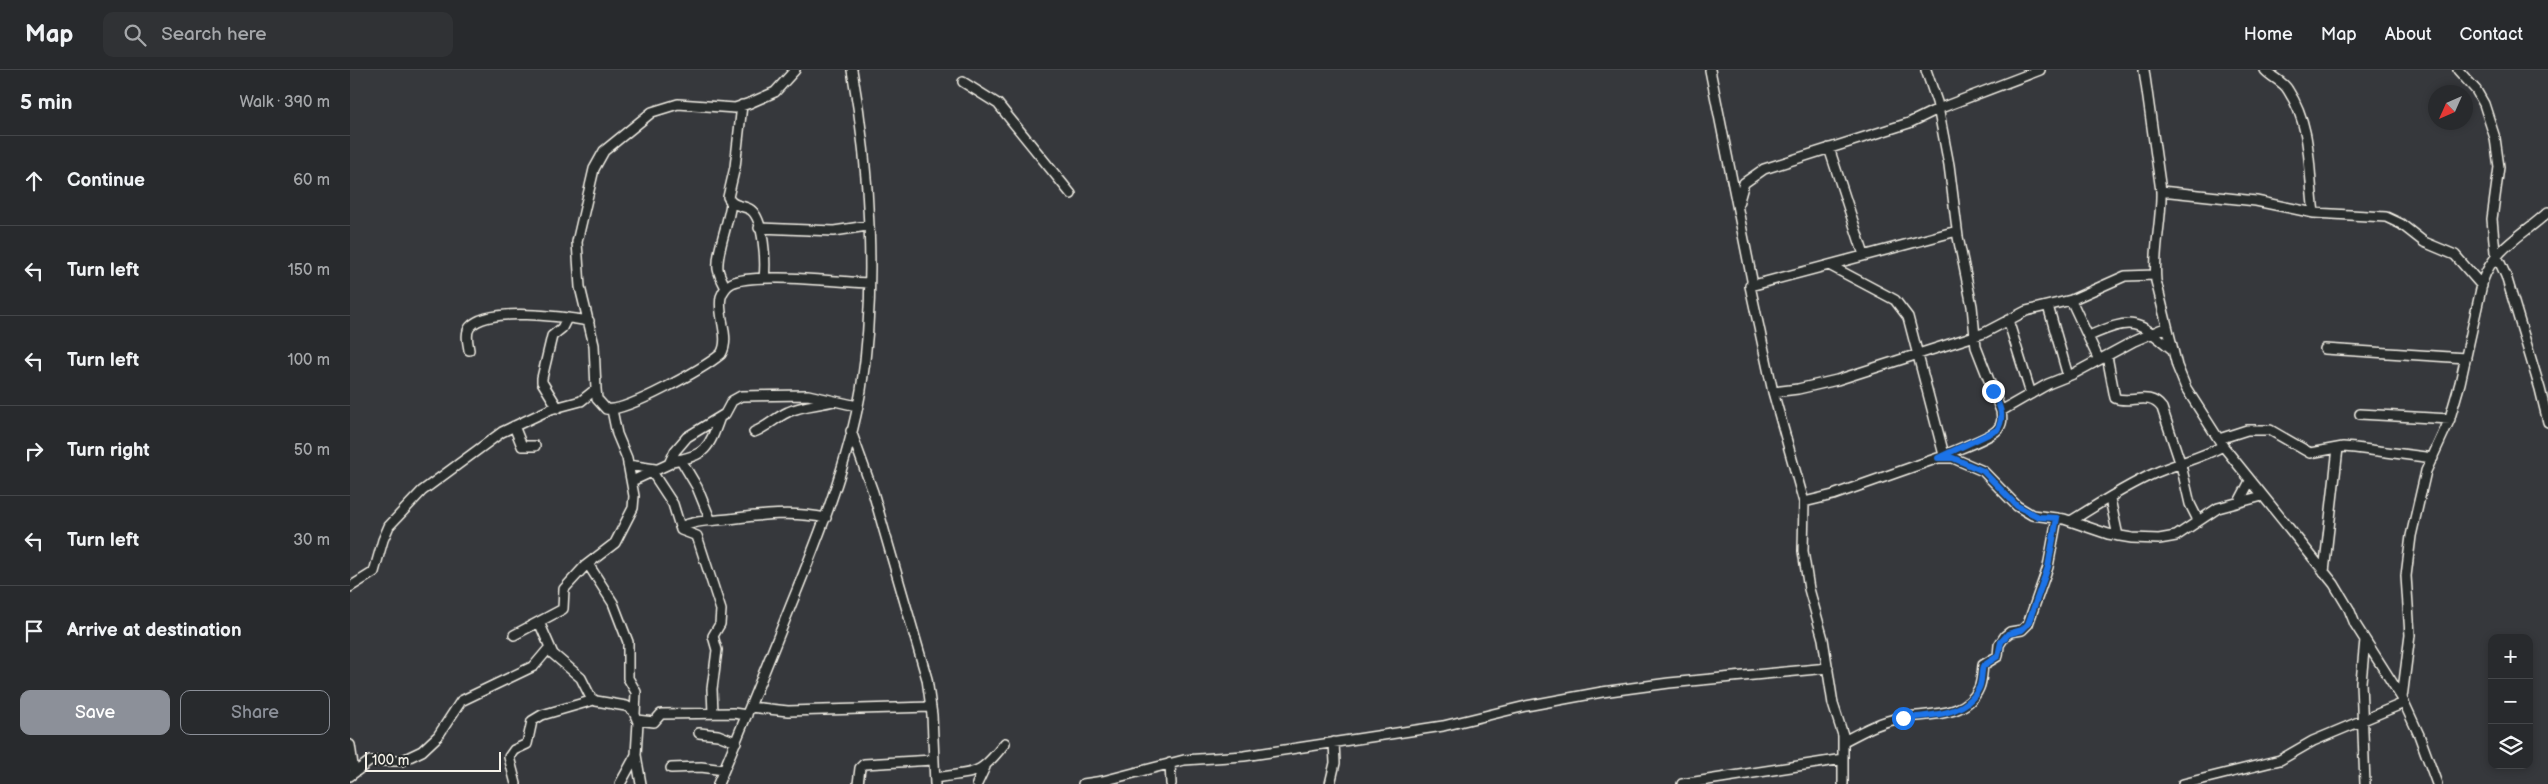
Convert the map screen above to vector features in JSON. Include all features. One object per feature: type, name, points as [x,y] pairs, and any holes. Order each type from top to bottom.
[{"type":"street","points":[[795,70],[775,92],[742,106],[735,108],[678,104],[652,112],[604,151],[594,169],[577,242],[580,287],[594,345],[596,389],[601,405],[612,410],[629,405],[672,383],[721,354],[724,343],[720,300],[726,288],[741,280],[764,278],[869,283]]},
{"type":"street","points":[[718,784],[826,518],[857,406],[866,349],[869,283],[863,144],[852,70]]},
{"type":"street","points":[[1710,70],[1753,285]]},
{"type":"street","points":[[1804,502],[1842,492],[1941,457],[1997,430],[2002,420],[2001,411],[1980,359],[1975,336],[1972,306],[1957,231],[1949,165],[1938,109],[1926,70]]},
{"type":"street","points":[[1738,204],[1744,183],[1752,176],[1781,163],[1909,123],[1938,109],[2040,70]]},
{"type":"street","points":[[2144,70],[2161,191],[2162,210],[2157,236],[2155,275],[2173,350],[2186,388],[2221,442],[2324,572],[2349,609],[2365,640],[2403,701],[2419,735],[2437,784]]},
{"type":"street","points":[[2265,70],[2284,85],[2299,111],[2310,150],[2310,188],[2314,213]]},
{"type":"street","points":[[2458,70],[2476,90],[2484,104],[2495,138],[2499,167],[2492,219],[2496,256],[2506,276],[2548,422]]},
{"type":"street","points":[[963,82],[998,104],[1072,194]]},
{"type":"street","points":[[726,288],[718,271],[718,257],[729,223],[731,203],[728,192],[735,167],[742,106]]},
{"type":"street","points":[[1829,148],[1864,255]]},
{"type":"street","points":[[2161,191],[2256,201],[2314,213],[2375,216],[2394,220],[2424,242],[2455,255],[2482,286]]},
{"type":"street","points":[[731,203],[750,209],[756,217],[766,261],[764,278]]},
{"type":"street","points":[[2403,701],[2410,635],[2406,576],[2415,515],[2426,472],[2450,418],[2487,268],[2496,256],[2548,212]]},
{"type":"street","points":[[759,228],[834,231],[867,226]]},
{"type":"street","points":[[1843,784],[1844,741],[1841,724],[1833,704],[1823,639],[1809,590],[1804,552],[1804,502],[1773,392],[1750,286],[1957,231]]},
{"type":"street","points":[[1829,265],[1895,300],[1908,318],[1941,457]]},
{"type":"street","points":[[1773,392],[1798,390],[1837,380],[1975,336],[2026,311],[2071,300],[2125,276],[2155,275]]},
{"type":"street","points":[[2071,300],[2089,336],[2103,358],[2113,396],[2119,400],[2147,399],[2159,404],[2198,520]]},
{"type":"street","points":[[2048,306],[2068,376]]},
{"type":"street","points":[[469,350],[468,331],[476,322],[499,317],[531,314],[589,321]]},
{"type":"street","points":[[558,408],[542,382],[542,378],[552,336],[565,325],[567,318]]},
{"type":"street","points":[[2008,320],[2031,394]]},
{"type":"street","points":[[2089,336],[2116,324],[2130,323],[2153,333],[2173,350]]},
{"type":"street","points":[[2001,411],[2031,394],[2167,327]]},
{"type":"street","points":[[2325,349],[2466,358]]},
{"type":"street","points":[[2064,363],[2084,368]]},
{"type":"street","points":[[350,587],[374,572],[389,526],[422,491],[470,455],[514,426],[558,408],[582,401],[596,389]]},
{"type":"street","points":[[710,519],[697,487],[677,461],[675,451],[687,437],[727,411],[735,398],[741,396],[808,395],[857,406]]},
{"type":"street","points":[[754,432],[767,426],[775,418],[790,411],[837,400]]},
{"type":"street","points":[[514,635],[563,609],[564,589],[588,564],[608,550],[623,529],[633,508],[632,481],[612,410]]},
{"type":"street","points":[[2360,414],[2450,418]]},
{"type":"street","points":[[632,481],[677,461],[696,456],[710,445],[720,417]]},
{"type":"street","points":[[514,426],[522,446],[534,446]]},
{"type":"street","points":[[2071,521],[2131,485],[2157,472],[2204,457],[2221,442],[2248,430],[2270,430],[2310,453],[2338,448],[2355,448],[2432,458]]},
{"type":"street","points":[[851,431],[873,492],[927,679],[931,707],[935,781],[972,773],[985,766]]},
{"type":"street","points":[[2324,572],[2338,448]]},
{"type":"street","points":[[1941,457],[1953,458],[1983,471],[2017,506],[2039,517],[2071,521],[2118,536],[2144,539],[2169,538],[2180,534],[2218,508],[2240,500],[2262,496]]},
{"type":"street","points":[[628,464],[656,470]]},
{"type":"street","points":[[656,470],[673,504],[680,527],[686,533],[692,532],[697,536],[721,610],[720,624],[714,636],[717,650],[712,689],[713,713]]},
{"type":"street","points":[[2240,500],[2250,481]]},
{"type":"street","points":[[2110,499],[2118,536]]},
{"type":"street","points":[[680,527],[710,519],[754,514],[799,514],[826,518]]},
{"type":"street","points":[[1844,741],[1869,727],[1883,722],[1903,718],[1942,715],[1960,706],[1974,695],[1980,687],[1983,666],[1998,656],[2002,639],[2010,632],[2022,630],[2028,624],[2048,567],[2057,518]]},
{"type":"street","points":[[588,564],[613,603],[628,642],[628,678],[636,692],[636,755],[642,784]]},
{"type":"street","points":[[539,622],[553,654],[581,678],[594,700]]},
{"type":"street","points":[[2365,640],[2361,682],[2365,784]]},
{"type":"street","points":[[352,774],[370,761],[401,761],[422,751],[438,736],[461,701],[534,666],[550,647]]},
{"type":"street","points":[[1083,784],[1121,780],[1184,760],[1244,756],[1442,726],[1526,706],[1602,692],[1669,683],[1828,668]]},
{"type":"street","points":[[516,784],[508,757],[514,750],[527,744],[532,721],[542,715],[594,700],[626,706],[636,717],[654,722],[661,714],[931,707]]},
{"type":"street","points":[[2183,784],[2280,760],[2313,741],[2362,722],[2403,701]]},
{"type":"street","points":[[699,733],[718,735],[736,742]]},
{"type":"street","points":[[1330,784],[1335,763],[1334,742]]},
{"type":"street","points":[[976,784],[985,766],[1005,743]]},
{"type":"street","points":[[350,745],[352,774]]},
{"type":"street","points":[[620,784],[636,755]]},
{"type":"street","points":[[1682,784],[1843,759]]},
{"type":"street","points":[[858,784],[860,768],[864,764],[933,760]]},
{"type":"street","points":[[1170,764],[1171,784]]},
{"type":"street","points":[[671,768],[702,767],[724,770]]},
{"type":"route","points":[[1903,718],[1942,715],[1960,706],[1974,695],[1980,687],[1983,666],[1998,656],[2002,639],[2010,632],[2022,630],[2028,624],[2034,612],[2048,567],[2057,518],[2039,517],[2024,511],[1983,471],[1953,458],[1938,458],[1971,442],[1989,436],[1997,430],[2002,420],[2001,411],[1993,391]]}]
